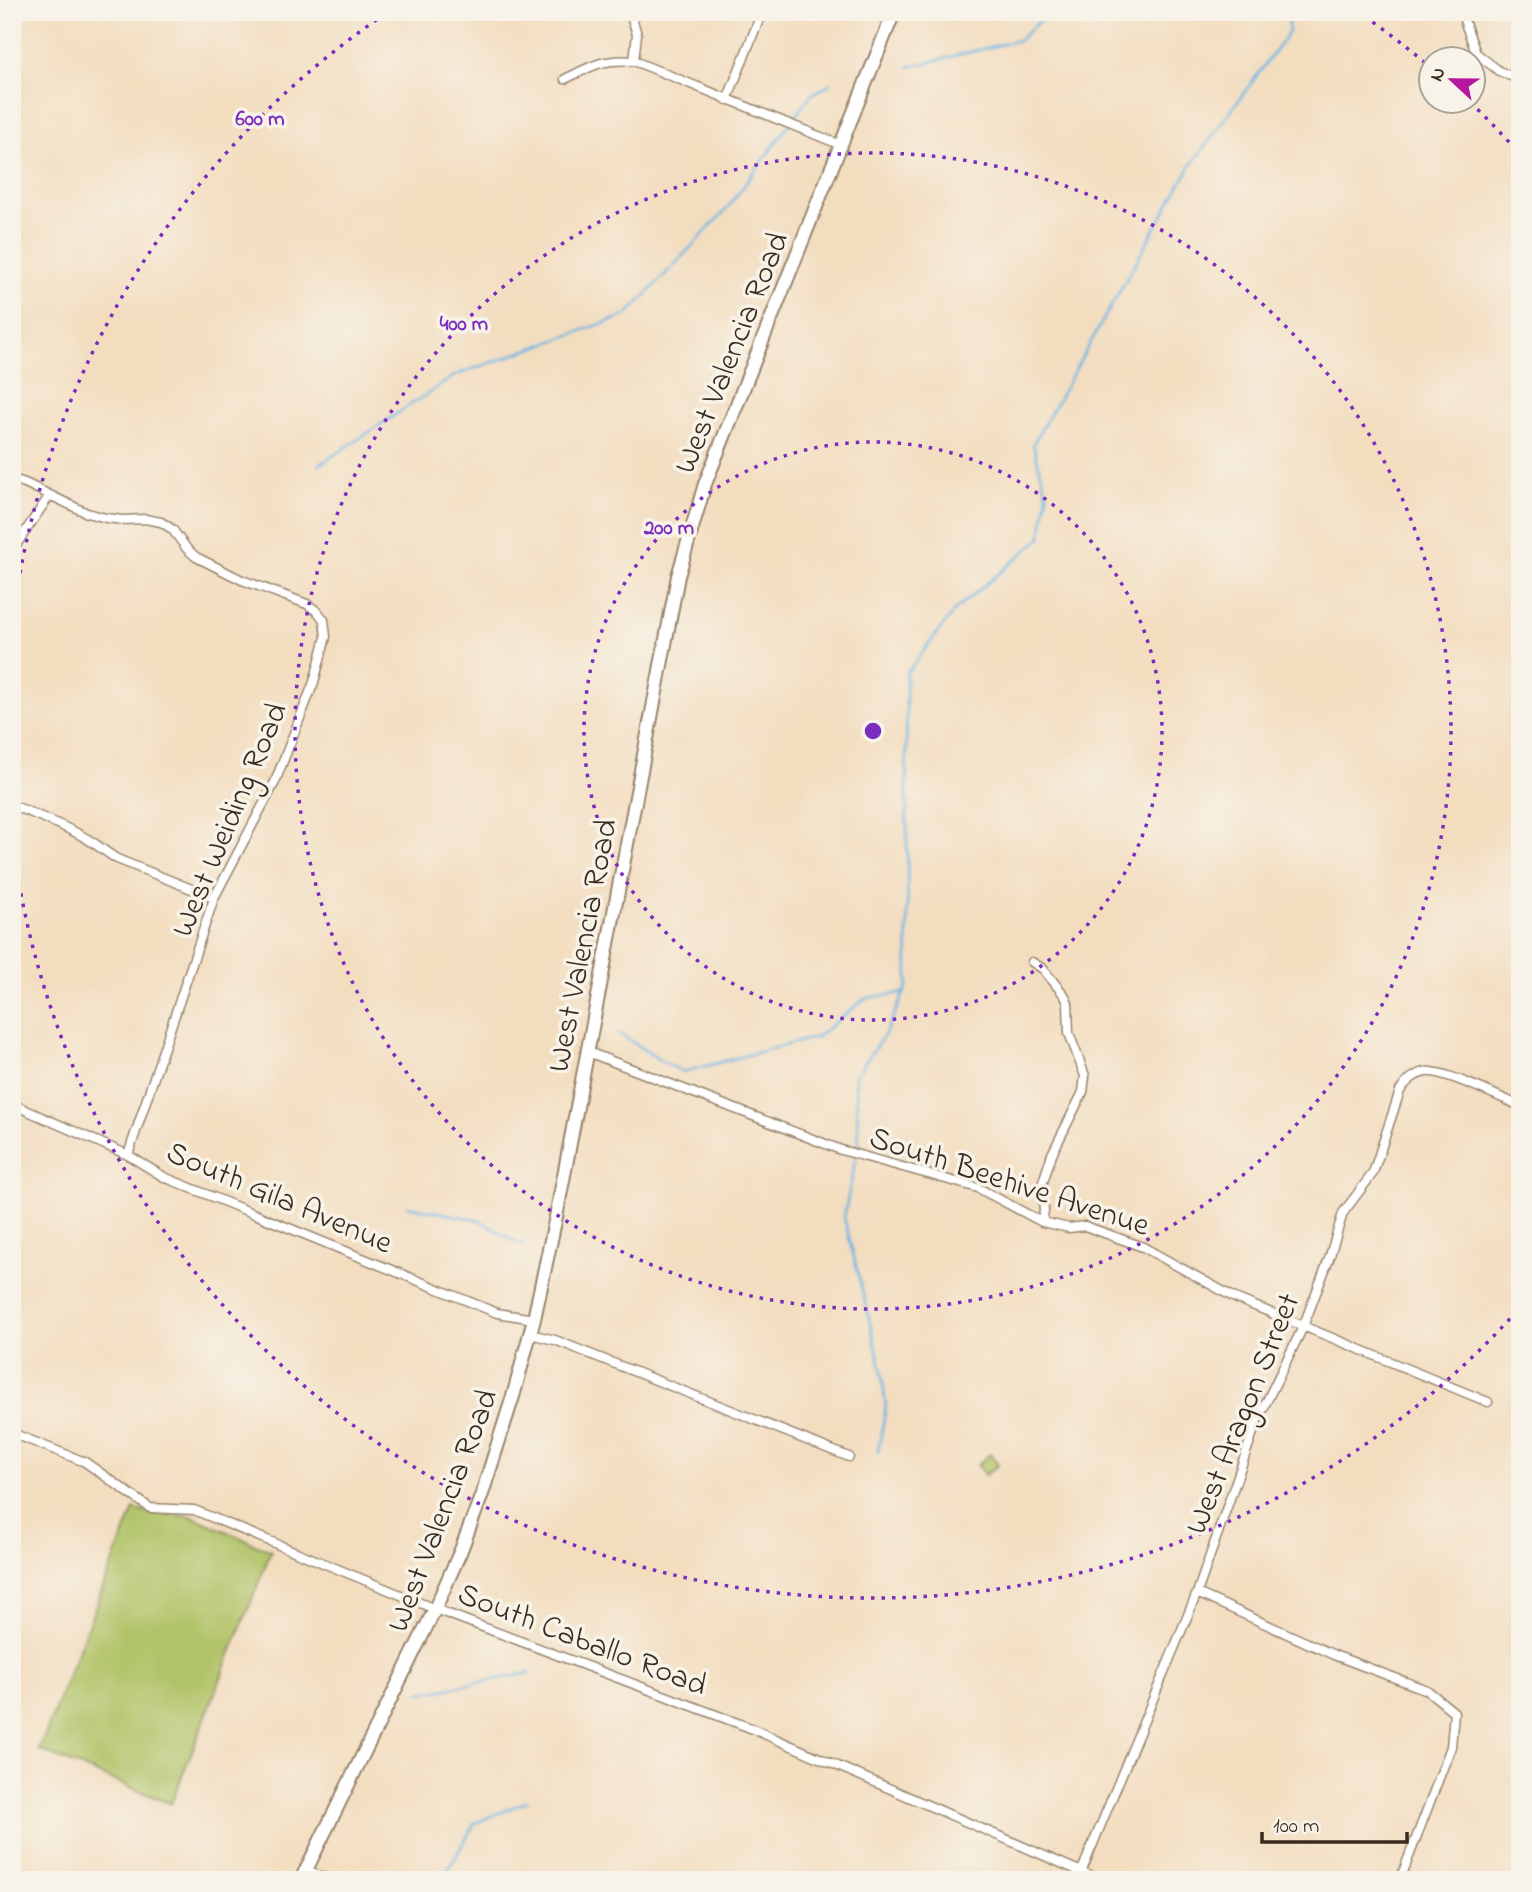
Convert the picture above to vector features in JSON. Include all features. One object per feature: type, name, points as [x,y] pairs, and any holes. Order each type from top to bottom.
[{"type":"main road","name":"West Valencia Road","points":[[304,1875],[435,1609],[485,1485],[534,1319],[588,1052],[678,576],[705,484],[894,12]]},
{"type":"street","points":[[630,12],[637,34],[634,61]]},
{"type":"street","points":[[727,100],[762,12]]},
{"type":"street","points":[[1461,12],[1476,53],[1499,71],[1520,80]]},
{"type":"street","points":[[565,79],[596,63],[616,59],[634,61],[841,145]]},
{"type":"street","points":[[12,479],[50,495],[12,551]]},
{"type":"street","name":"West Weiding Road","points":[[50,495],[87,513],[106,518],[162,522],[172,529],[196,557],[242,580],[307,604],[324,620],[326,636],[323,653],[280,769],[214,898],[128,1155]]},
{"type":"street","points":[[12,805],[67,828],[117,859],[214,898]]},
{"type":"street","points":[[1031,962],[1043,969],[1065,996],[1068,1003],[1069,1033],[1085,1076],[1083,1092],[1052,1154],[1042,1185],[1042,1222]]},
{"type":"street","name":"South Beehive Avenue","points":[[588,1052],[841,1150],[978,1188],[1042,1222],[1069,1228],[1085,1226],[1143,1247],[1235,1298],[1488,1402]]},
{"type":"street","name":"West Aragon Street","points":[[1080,1876],[1197,1593],[1257,1421],[1303,1327],[1343,1213],[1374,1173],[1401,1091],[1417,1074],[1429,1071],[1444,1074],[1520,1105]]},
{"type":"street","name":"South Gila Avenue","points":[[12,1104],[128,1155],[164,1177],[397,1273],[497,1313],[534,1319]]},
{"type":"street","points":[[530,1334],[555,1340],[849,1457]]},
{"type":"street","name":"South Caballo Road","points":[[14,1437],[85,1462],[150,1508],[194,1510],[435,1609],[748,1727],[1080,1876],[1100,1880]]},
{"type":"street","points":[[1197,1593],[1311,1645],[1427,1690],[1454,1712],[1451,1747],[1400,1880]]},
{"type":"street","points":[[304,1875],[330,1880]]},
{"type":"green space","points":[[990,1454],[998,1465],[985,1475],[977,1465]]},
{"type":"green space","points":[[134,1509],[147,1513],[191,1516],[271,1551],[171,1804],[39,1750]]},
{"type":"waterway","points":[[909,67],[1019,40],[1049,12]]},
{"type":"waterway","points":[[858,1151],[855,1076],[885,1034],[908,985],[906,674],[955,610],[1041,538],[1047,495],[1033,444],[1191,165],[1289,32],[1287,12]]},
{"type":"waterway","points":[[319,465],[456,375],[627,315],[726,210],[811,95],[830,84]]},
{"type":"waterway","points":[[618,1033],[683,1072],[817,1037],[866,998],[904,993]]},
{"type":"waterway","points":[[856,1157],[844,1217],[881,1367],[886,1406],[878,1452]]},
{"type":"waterway","points":[[407,1206],[479,1220],[523,1246]]},
{"type":"waterway","points":[[421,1693],[530,1673]]},
{"type":"waterway","points":[[442,1880],[475,1823],[528,1801]]}]
